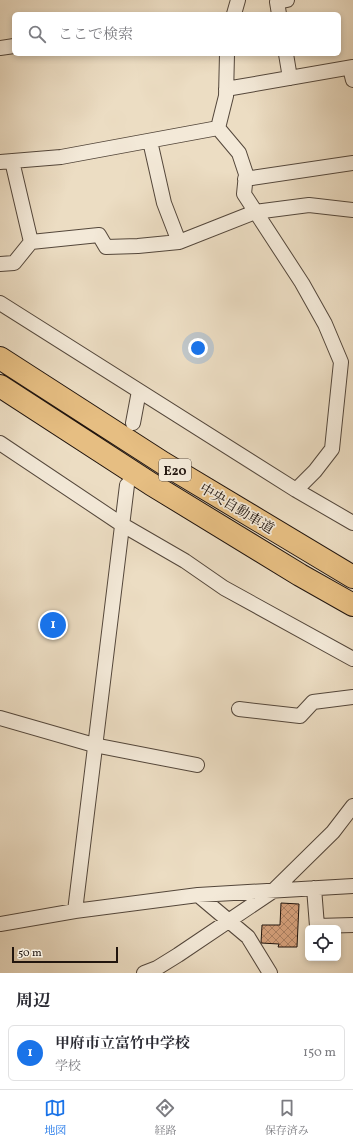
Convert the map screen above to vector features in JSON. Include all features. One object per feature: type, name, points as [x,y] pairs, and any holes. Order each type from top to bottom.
[{"type":"highway","name":"中央自動車道","points":[[0,358],[170,468],[353,578]]},
{"type":"highway","name":"中央自動車道","points":[[0,386],[151,484],[300,575],[353,605]]},
{"type":"street","points":[[235,12],[238,0]]},
{"type":"street","points":[[278,12],[276,2],[287,0]]},
{"type":"street","points":[[0,48],[12,46]]},
{"type":"street","points":[[218,128],[226,96],[227,56]]},
{"type":"street","points":[[286,56],[290,78]]},
{"type":"street","points":[[226,89],[290,78],[352,72]]},
{"type":"street","points":[[31,242],[6,162],[61,157],[218,128]]},
{"type":"street","points":[[218,128],[239,153],[246,174],[244,194],[302,283],[325,324],[341,362],[332,449],[315,471],[296,490]]},
{"type":"street","points":[[150,140],[164,203],[179,242]]},
{"type":"street","points":[[245,179],[353,163]]},
{"type":"street","points":[[0,264],[14,263],[31,242],[99,235],[106,247],[179,242],[255,212],[309,205],[353,210]]},
{"type":"street","points":[[0,303],[296,490],[353,522]]},
{"type":"street","points":[[133,423],[139,391]]},
{"type":"street","points":[[0,443],[121,524],[185,561],[224,588],[353,659]]},
{"type":"street","points":[[75,911],[94,745],[127,485]]},
{"type":"street","points":[[239,709],[300,716],[313,702],[353,696]]},
{"type":"street","points":[[0,718],[94,745],[197,765]]},
{"type":"street","points":[[144,973],[157,968],[173,958],[273,891],[333,832],[353,806]]},
{"type":"street","points":[[0,924],[19,922],[75,911],[198,895],[353,886]]},
{"type":"street","points":[[314,888],[317,926],[353,925]]},
{"type":"street","points":[[198,895],[248,937],[270,973]]},
{"type":"building","points":[[281,903],[299,904],[297,947],[278,947],[279,944],[261,943],[262,925],[280,925]]},
{"type":"place","name":"甲府市立富竹中学校","points":[[53,625]]}]
